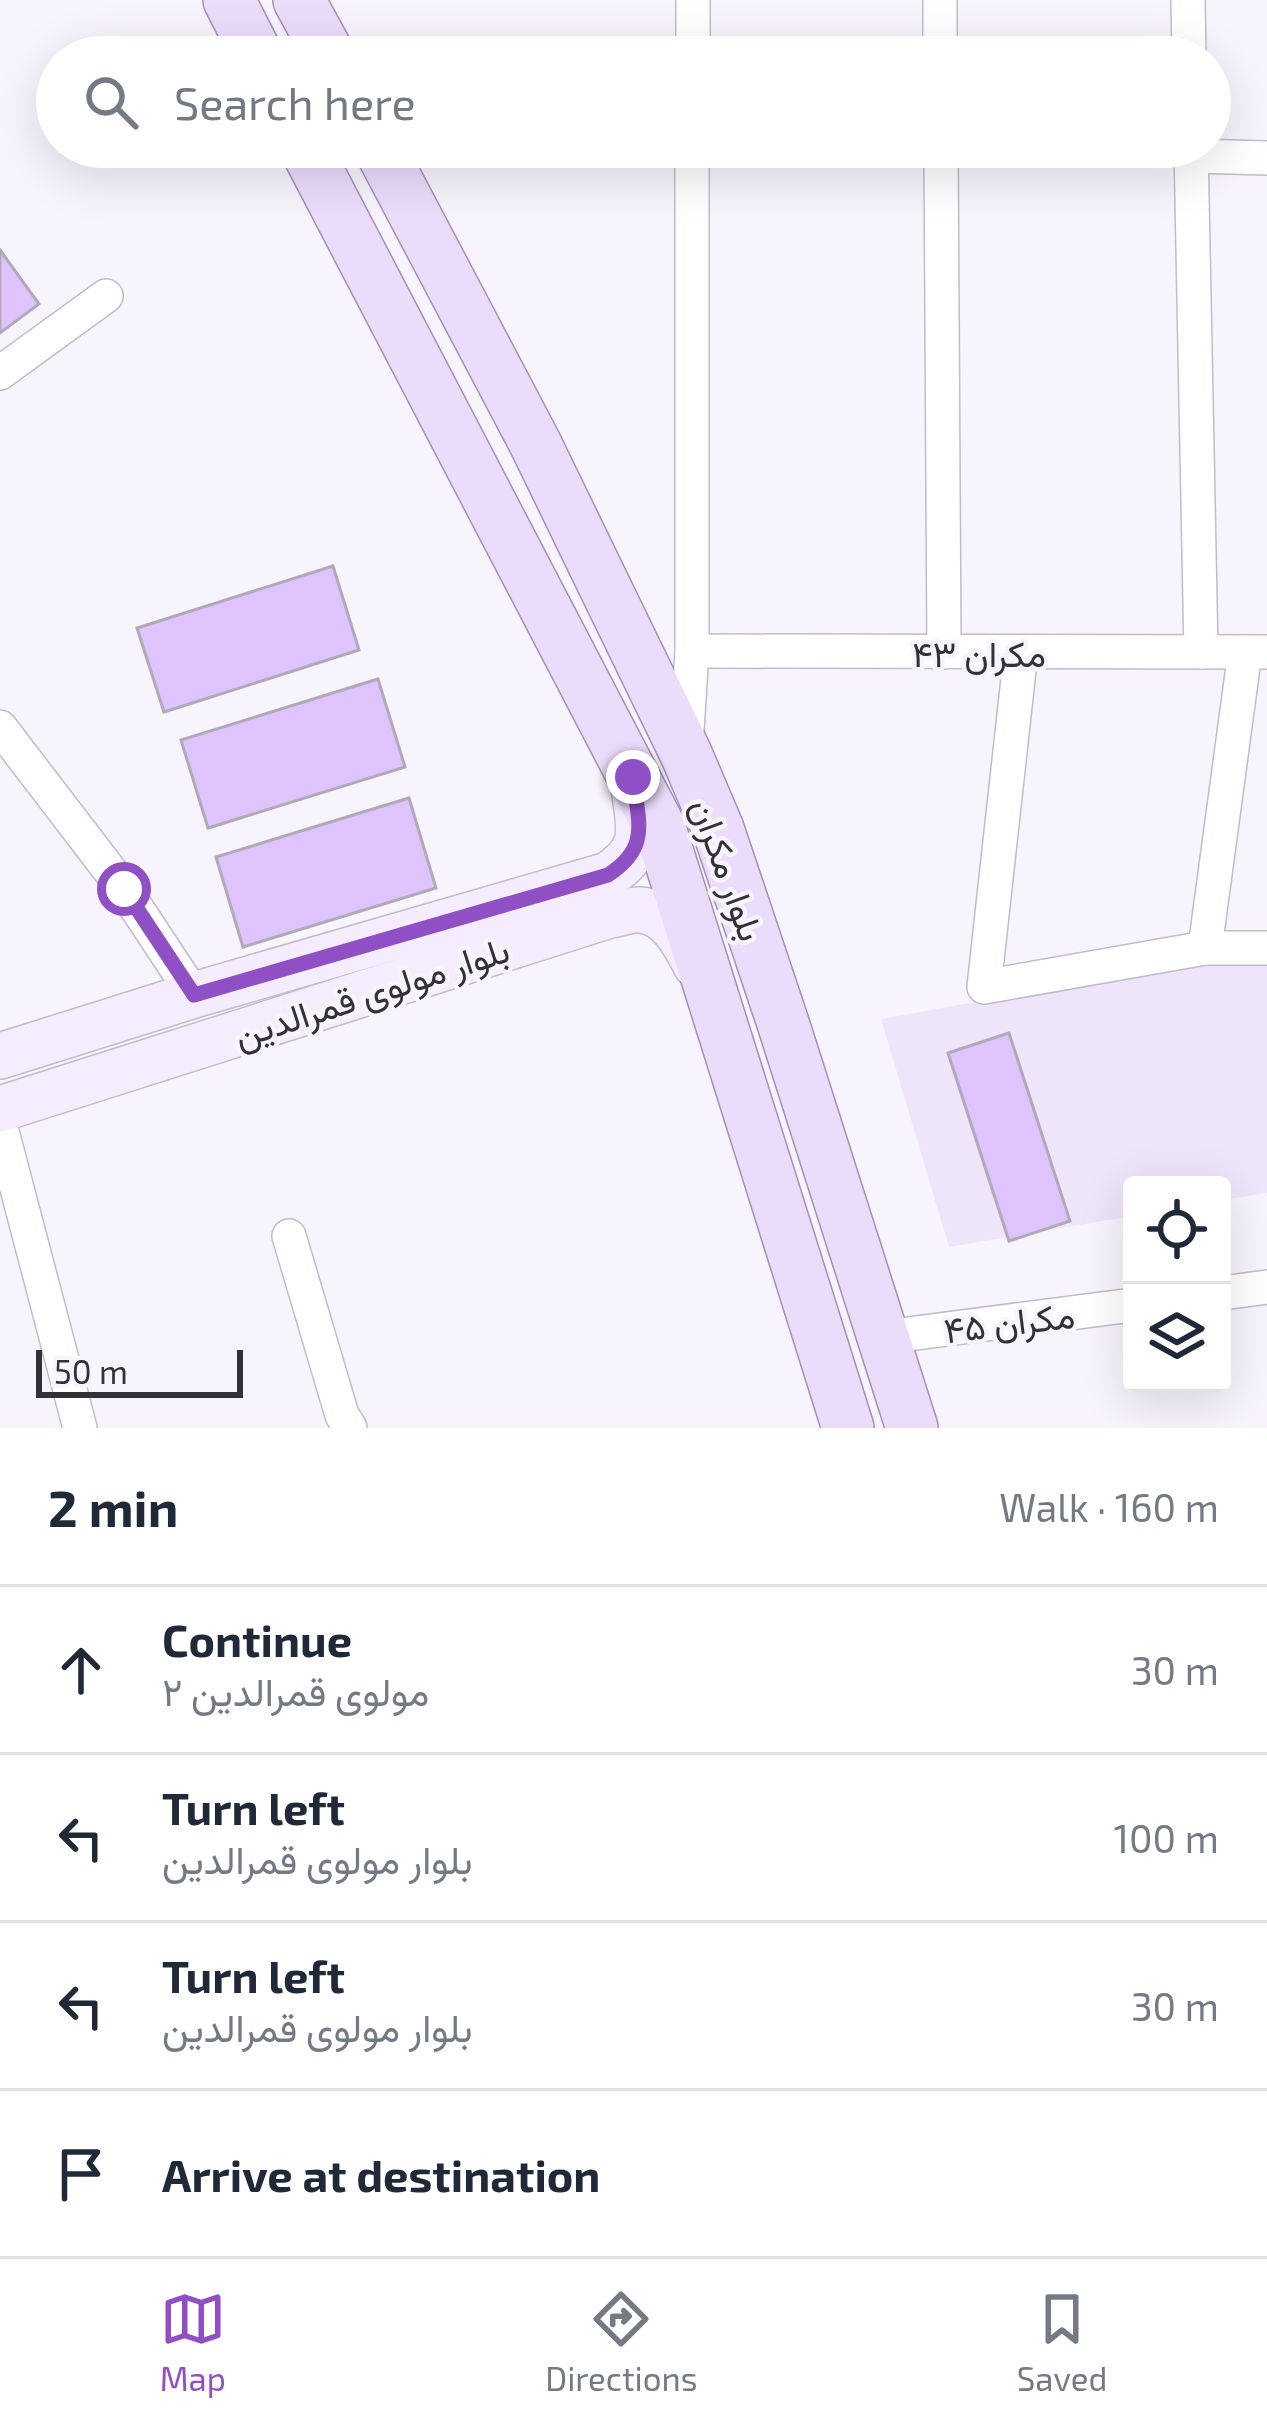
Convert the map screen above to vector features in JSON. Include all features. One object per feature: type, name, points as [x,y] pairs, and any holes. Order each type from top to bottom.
[{"type":"main road","points":[[229,0],[247,36]]},
{"type":"main road","points":[[299,0],[319,36]]},
{"type":"main road","points":[[315,168],[660,828],[848,1428]]},
{"type":"main road","name":"بلوار مکران","points":[[390,168],[536,442],[718,830],[912,1428]]},
{"type":"street","points":[[692,36],[693,0]]},
{"type":"street","points":[[940,0],[940,36]]},
{"type":"street","points":[[1188,0],[1189,36]]},
{"type":"street","points":[[1231,155],[1267,158]]},
{"type":"street","points":[[686,754],[692,651],[692,168]]},
{"type":"street","points":[[941,168],[944,652]]},
{"type":"street","points":[[1191,168],[1201,652]]},
{"type":"street","points":[[0,373],[106,296]]},
{"type":"street","name":"مکران ۴۳","points":[[692,651],[1256,652]]},
{"type":"street","points":[[1021,652],[983,987],[1205,948],[1267,948]]},
{"type":"street","points":[[1205,948],[1256,652]]},
{"type":"street","points":[[0,727],[124,889],[194,995]]},
{"type":"street","name":"بلوار مولوی قمرالدین","points":[[0,1056],[608,875],[630,861],[639,836],[633,777]]},
{"type":"street","name":"بلوار مولوی قمرالدین","points":[[0,1109],[610,915],[640,910],[666,920],[709,987]]},
{"type":"street","points":[[0,1124],[80,1428]]},
{"type":"street","points":[[289,1236],[342,1415],[350,1428]]},
{"type":"street","points":[[1231,1292],[1267,1287]]},
{"type":"street","name":"مکران ۴۵","points":[[885,1337],[1123,1306]]},
{"type":"shaded area","points":[[1267,949],[1267,1193],[1231,1199],[1231,1176],[1123,1176],[1123,1218],[949,1247],[881,1019]]},
{"type":"building","points":[[0,250],[39,304],[0,333]]},
{"type":"building","points":[[333,566],[359,650],[164,712],[137,628]]},
{"type":"building","points":[[378,679],[405,767],[208,828],[181,740]]},
{"type":"building","points":[[409,798],[436,888],[243,947],[216,857]]},
{"type":"building","points":[[1009,1033],[1070,1221],[1009,1241],[948,1053]]},
{"type":"route","points":[[124,889],[194,995],[608,875],[630,861],[639,836],[633,777]]}]
